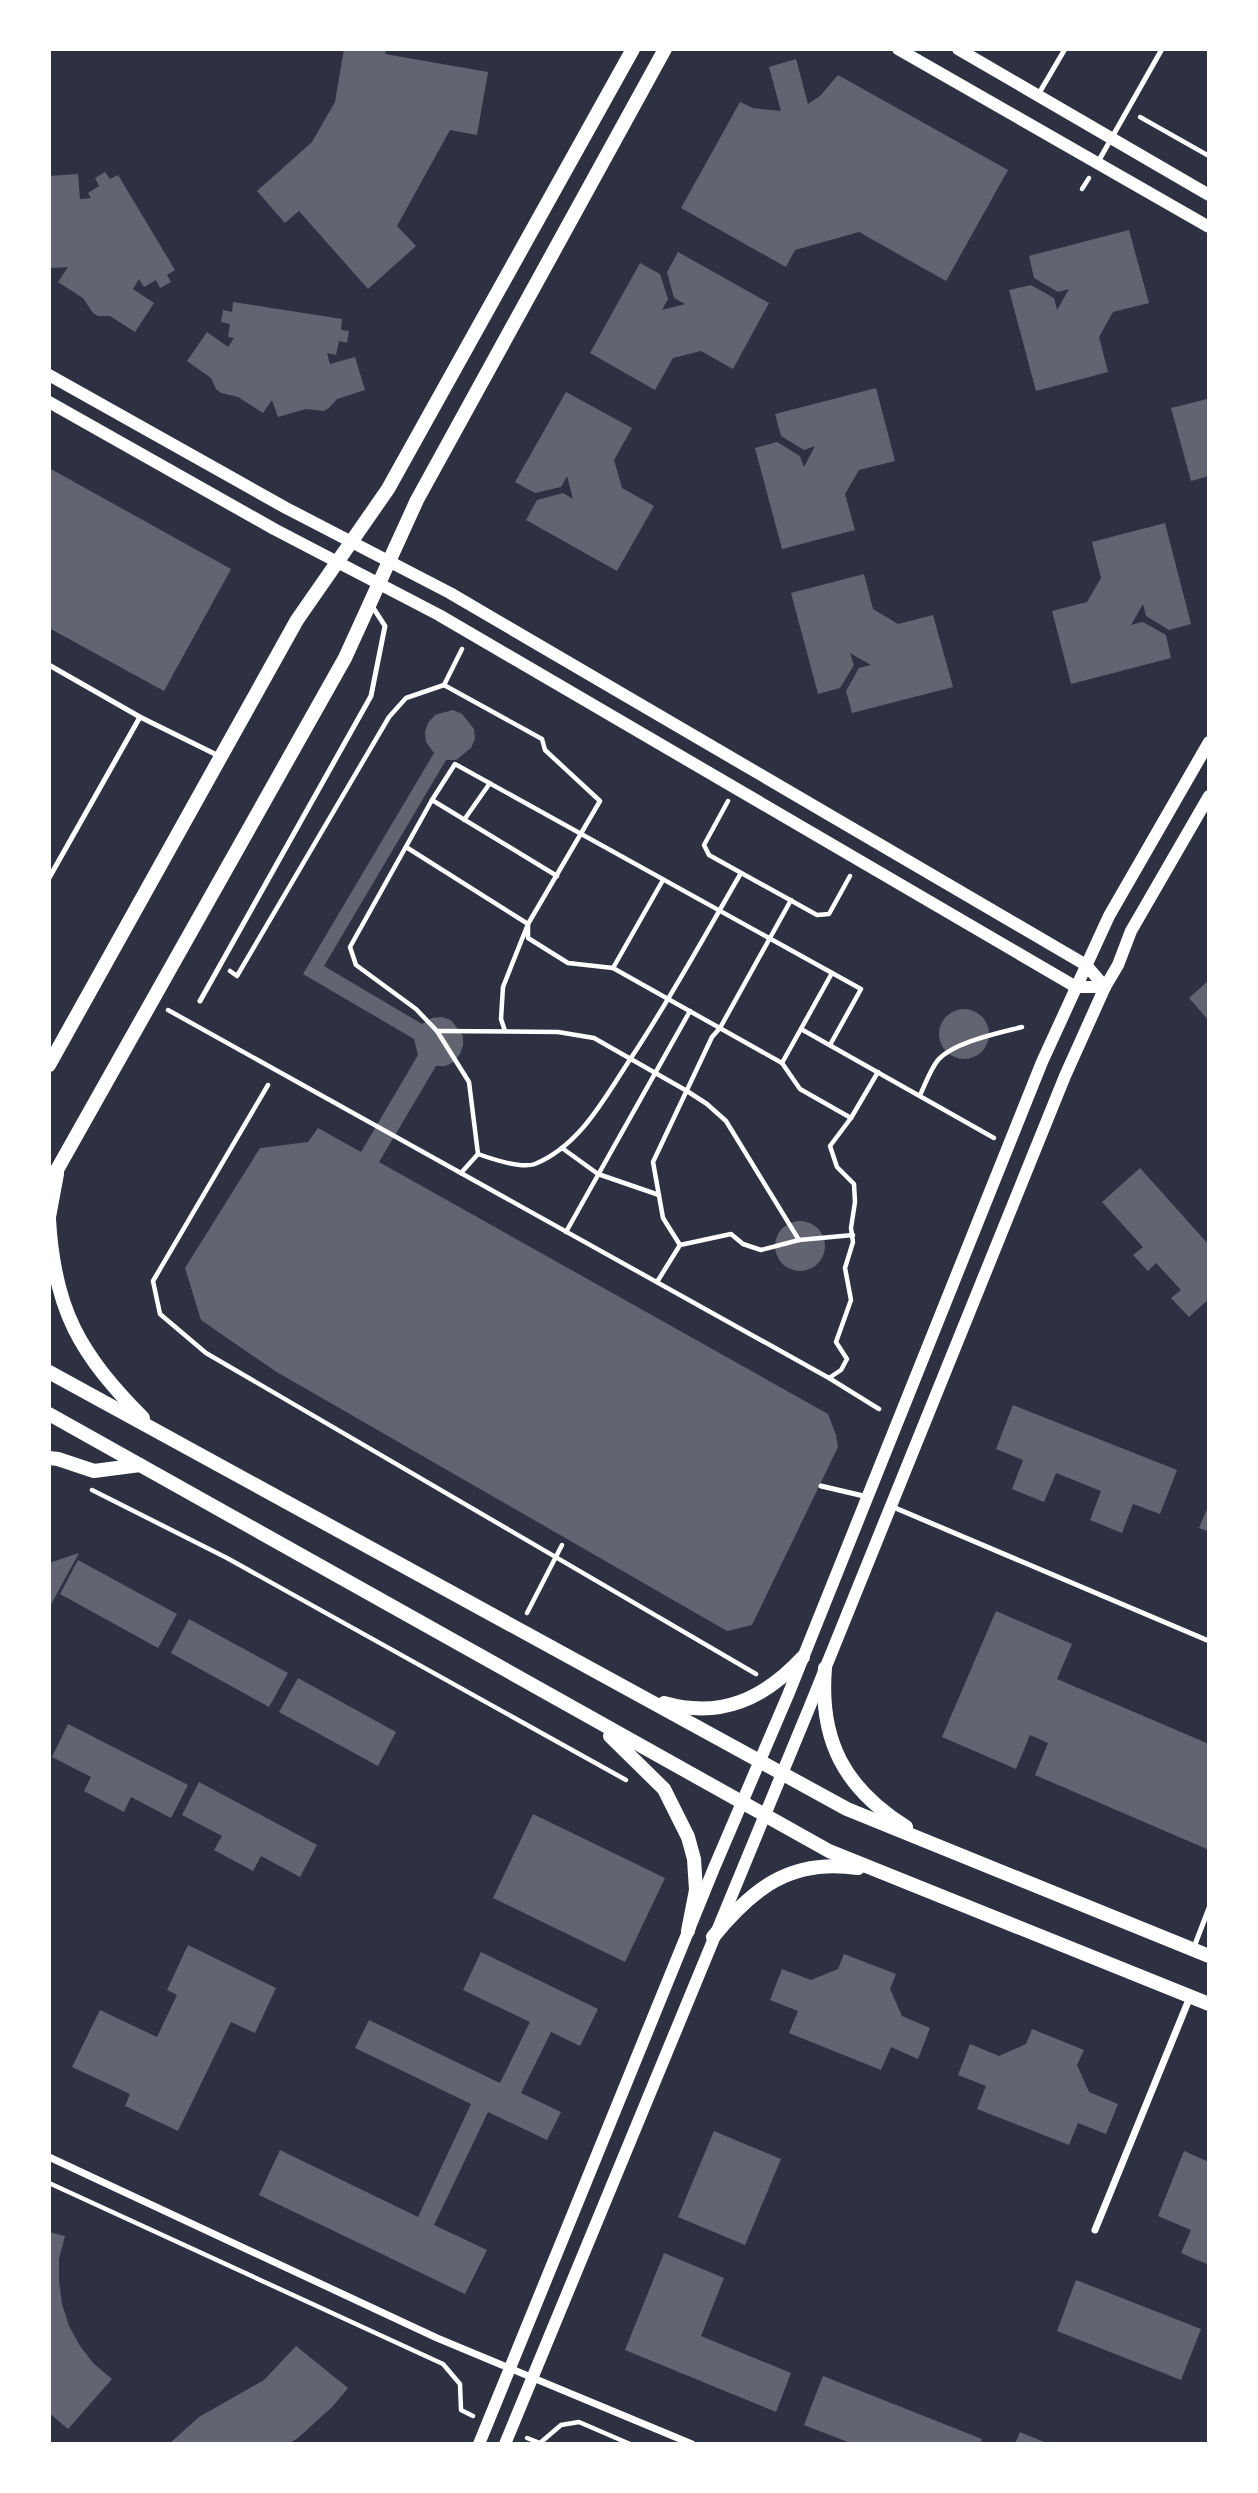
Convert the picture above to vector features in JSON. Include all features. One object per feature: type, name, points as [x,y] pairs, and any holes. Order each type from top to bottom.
[{"type":"main road","points":[[49,1065],[297,620],[388,489],[633,49]]},
{"type":"main road","points":[[49,1184],[345,658],[417,500],[666,49]]},
{"type":"main road","points":[[58,1168],[49,1218],[51,1256],[60,1298],[81,1344],[113,1388],[154,1429]]},
{"type":"main road","points":[[49,1371],[847,1809],[1209,1956]]},
{"type":"main road","points":[[49,1414],[830,1851],[1209,2004]]},
{"type":"main road","points":[[49,1458],[58,1458],[94,1471],[140,1465]]},
{"type":"main road","points":[[645,1699],[680,1708],[712,1709],[745,1700],[765,1690],[783,1678],[803,1657]]},
{"type":"main road","points":[[825,1668],[822,1698],[827,1728],[838,1757],[852,1781],[891,1816],[934,1844]]},
{"type":"main road","points":[[588,1716],[633,1755],[664,1789],[688,1837],[694,1859],[696,1890],[688,1931]]},
{"type":"main road","points":[[713,1937],[736,1909],[755,1892],[806,1868],[840,1865],[878,1871]]},
{"type":"street","points":[[898,49],[1209,227]]},
{"type":"street","points":[[958,49],[1209,195]]},
{"type":"street","points":[[49,375],[286,508],[462,600],[1086,965],[1105,987]]},
{"type":"street","points":[[49,402],[469,633],[1076,987],[1105,987]]},
{"type":"street","points":[[479,2444],[803,1657],[1042,1062],[1109,916],[1209,742]]},
{"type":"street","points":[[508,2438],[1065,1076],[1105,987],[1118,965],[1131,931],[1209,796]]},
{"type":"street","points":[[868,1497],[890,1506]]},
{"type":"street","points":[[1095,2230],[1190,1997]]},
{"type":"street","points":[[49,2157],[437,2338],[692,2444]]},
{"type":"lane","points":[[1037,96],[1065,49]]},
{"type":"lane","points":[[1097,163],[1162,49]]},
{"type":"lane","points":[[200,1001],[370,696],[385,626],[370,603]]},
{"type":"lane","points":[[49,665],[140,717],[221,757]]},
{"type":"lane","points":[[49,878],[140,717]]},
{"type":"lane","points":[[821,1486],[868,1497]]},
{"type":"lane","points":[[890,1506],[1209,1641]]},
{"type":"lane","points":[[1192,1950],[1209,1908]]},
{"type":"path","points":[[1128,109],[1209,156]]},
{"type":"path","points":[[220,965],[237,976],[389,717],[406,698],[444,685],[469,633]]},
{"type":"path","points":[[444,685],[542,739],[545,750],[600,801],[528,924],[503,987],[500,1019],[505,1031]]},
{"type":"path","points":[[461,1173],[478,1154],[469,1082],[437,1031],[416,1009],[356,965],[351,947],[432,800],[455,764],[861,989],[830,1045]]},
{"type":"path","points":[[464,820],[490,783]]},
{"type":"path","points":[[735,788],[704,845],[709,855],[817,915],[829,914],[859,860]]},
{"type":"path","points":[[432,800],[557,876]]},
{"type":"path","points":[[406,846],[528,924]]},
{"type":"path","points":[[478,1154],[501,1162],[533,1165],[562,1148],[590,1119],[669,1000],[741,873]]},
{"type":"path","points":[[613,968],[663,880]]},
{"type":"path","points":[[680,1245],[663,1218],[653,1162],[712,1037],[720,1028],[791,900]]},
{"type":"path","points":[[528,924],[528,937],[568,964],[613,968],[782,1063],[800,1089],[851,1118]]},
{"type":"path","points":[[782,1063],[832,973]]},
{"type":"path","points":[[152,1001],[657,1282],[879,1409]]},
{"type":"path","points":[[566,1232],[690,1011]]},
{"type":"path","points":[[920,1096],[938,1061],[949,1052],[990,1035],[1022,1027]]},
{"type":"path","points":[[801,1029],[995,1138]]},
{"type":"path","points":[[437,1031],[558,1032],[594,1038],[687,1091],[726,1121],[799,1240]]},
{"type":"path","points":[[828,1378],[841,1370],[847,1359],[836,1342],[851,1300],[845,1268],[853,1235],[851,1228],[855,1202],[854,1184],[837,1167],[830,1146],[851,1118],[878,1072]]},
{"type":"path","points":[[268,1085],[153,1281],[160,1314],[206,1353],[758,1675]]},
{"type":"path","points":[[562,1148],[598,1174],[659,1195]]},
{"type":"path","points":[[657,1282],[680,1245],[731,1234],[743,1244],[761,1250],[799,1240],[853,1235]]},
{"type":"path","points":[[90,1489],[227,1558],[629,1782]]},
{"type":"path","points":[[519,1629],[562,1545]]},
{"type":"path","points":[[49,2183],[443,2364],[460,2384],[461,2410],[488,2422]]},
{"type":"path","points":[[508,2438],[540,2443],[561,2425],[579,2422],[630,2444]]},
{"type":"building","points":[[344,49],[386,49],[385,54],[488,72],[477,135],[450,130],[397,226],[416,246],[368,289],[299,211],[285,223],[257,191],[312,142],[335,102]]},
{"type":"building","points":[[796,59],[808,104],[820,96],[838,75],[1008,170],[946,281],[859,232],[795,250],[786,267],[681,208],[740,102],[753,108],[781,111],[769,67]]},
{"type":"building","points":[[105,172],[110,179],[118,175],[175,270],[167,275],[171,282],[160,288],[156,280],[144,287],[139,279],[133,289],[154,303],[135,332],[110,316],[93,313],[83,298],[58,282],[68,267],[51,268],[49,176],[78,174],[80,199],[91,198],[88,193],[99,186],[95,178]]},
{"type":"building","points":[[1129,230],[1149,303],[1113,312],[1099,337],[1108,372],[1036,391],[1009,290],[1031,285],[1054,298],[1057,310],[1069,289],[1058,292],[1034,278],[1029,256]]},
{"type":"building","points":[[678,252],[769,303],[733,369],[701,351],[673,358],[655,390],[590,353],[640,263],[660,274],[668,299],[662,310],[685,304],[674,298],[667,272]]},
{"type":"building","points":[[233,302],[342,319],[341,330],[349,331],[347,343],[339,341],[336,355],[327,353],[330,364],[355,357],[365,390],[337,399],[324,411],[306,409],[278,417],[272,400],[263,413],[238,397],[221,393],[211,378],[187,361],[207,332],[228,347],[234,338],[228,337],[230,324],[221,322],[223,310],[232,312]]},
{"type":"building","points":[[876,388],[895,461],[859,470],[845,494],[855,530],[782,549],[755,448],[777,442],[800,456],[804,467],[815,446],[804,450],[781,436],[775,414]]},
{"type":"building","points":[[566,392],[632,428],[614,460],[622,488],[654,506],[617,571],[526,520],[537,500],[563,493],[573,499],[567,476],[561,487],[535,493],[515,482]]},
{"type":"building","points":[[1209,395],[1209,476],[1191,481],[1171,408],[1207,399]]},
{"type":"building","points":[[49,468],[231,569],[164,691],[49,628]]},
{"type":"building","points":[[1165,523],[1191,624],[1169,630],[1146,616],[1143,604],[1131,625],[1143,622],[1166,635],[1171,658],[1071,684],[1052,611],[1087,602],[1101,578],[1092,542]]},
{"type":"building","points":[[864,574],[873,609],[898,624],[933,615],[953,687],[852,713],[846,691],[859,668],[871,665],[850,653],[854,665],[840,688],[818,694],[791,593]]},
{"type":"building","points":[[453,710],[462,714],[474,729],[475,739],[471,748],[456,760],[446,760],[324,966],[422,1024],[432,1018],[451,1020],[463,1036],[460,1054],[454,1062],[436,1066],[379,1162],[828,1414],[838,1447],[752,1625],[727,1631],[275,1371],[201,1320],[185,1268],[260,1148],[308,1142],[318,1128],[361,1152],[418,1055],[414,1039],[303,974],[434,753],[426,742],[428,723],[435,715]]},
{"type":"building","points":[[1209,980],[1209,1021],[1189,998]]},
{"type":"building","points":[[964,1009],[981,1017],[989,1034],[981,1051],[964,1059],[947,1051],[939,1034],[947,1017]]},
{"type":"building","points":[[1140,1168],[1209,1245],[1209,1299],[1189,1317],[1171,1298],[1181,1290],[1156,1263],[1148,1271],[1133,1255],[1143,1247],[1102,1202]]},
{"type":"building","points":[[800,1221],[817,1229],[825,1246],[817,1263],[800,1271],[783,1263],[775,1246],[783,1229]]},
{"type":"building","points":[[1013,1405],[1177,1470],[1160,1514],[1133,1504],[1122,1533],[1090,1520],[1101,1491],[1056,1473],[1044,1502],[1012,1489],[1023,1460],[996,1449]]},
{"type":"building","points":[[1209,1504],[1209,1532],[1199,1528]]},
{"type":"building","points":[[79,1553],[49,1608],[49,1563]]},
{"type":"building","points":[[78,1560],[177,1614],[158,1648],[60,1594]]},
{"type":"building","points":[[996,1611],[1072,1644],[1057,1679],[1209,1744],[1209,1850],[1035,1775],[1048,1743],[1030,1735],[1016,1769],[942,1737]]},
{"type":"building","points":[[189,1619],[288,1673],[269,1707],[171,1653]]},
{"type":"building","points":[[298,1678],[396,1732],[378,1766],[279,1712]]},
{"type":"building","points":[[68,1724],[188,1785],[171,1818],[131,1797],[124,1812],[84,1791],[91,1777],[52,1757]]},
{"type":"building","points":[[199,1782],[317,1845],[300,1877],[261,1856],[253,1871],[214,1850],[222,1836],[182,1815]]},
{"type":"building","points":[[533,1814],[665,1878],[625,1962],[493,1898]]},
{"type":"building","points":[[188,1945],[276,1988],[255,2033],[231,2022],[178,2131],[125,2106],[130,2094],[72,2067],[100,2010],[157,2037],[177,1995],[167,1990]]},
{"type":"building","points":[[481,1952],[598,2009],[580,2046],[551,2032],[521,2093],[561,2112],[547,2140],[488,2112],[434,2225],[487,2250],[465,2294],[259,2195],[280,2150],[418,2217],[471,2104],[355,2048],[369,2020],[500,2083],[530,2022],[463,1990]]},
{"type":"building","points":[[844,1954],[896,1974],[890,1989],[902,2016],[930,2028],[918,2059],[891,2047],[881,2070],[789,2033],[798,2011],[770,2000],[782,1969],[811,1980],[838,1969]]},
{"type":"building","points":[[1032,2029],[1084,2050],[1077,2065],[1089,2092],[1118,2104],[1106,2134],[1078,2123],[1069,2145],[977,2109],[986,2086],[958,2075],[970,2044],[999,2056],[1026,2044]]},
{"type":"building","points":[[714,2131],[781,2159],[745,2245],[678,2217]]},
{"type":"building","points":[[1184,2151],[1209,2162],[1209,2265],[1181,2253],[1191,2230],[1158,2216]]},
{"type":"building","points":[[49,2232],[65,2236],[59,2258],[59,2281],[69,2326],[94,2364],[112,2379],[68,2429],[49,2413]]},
{"type":"building","points":[[664,2253],[724,2278],[701,2336],[791,2373],[776,2412],[625,2350]]},
{"type":"building","points":[[1076,2280],[1201,2329],[1181,2380],[1057,2331]]},
{"type":"building","points":[[296,2346],[348,2388],[333,2406],[298,2438],[288,2444],[169,2444],[199,2417],[264,2380]]},
{"type":"building","points":[[823,2376],[982,2439],[980,2444],[853,2444],[804,2425]]},
{"type":"building","points":[[1020,2432],[1049,2444],[1015,2444]]}]
